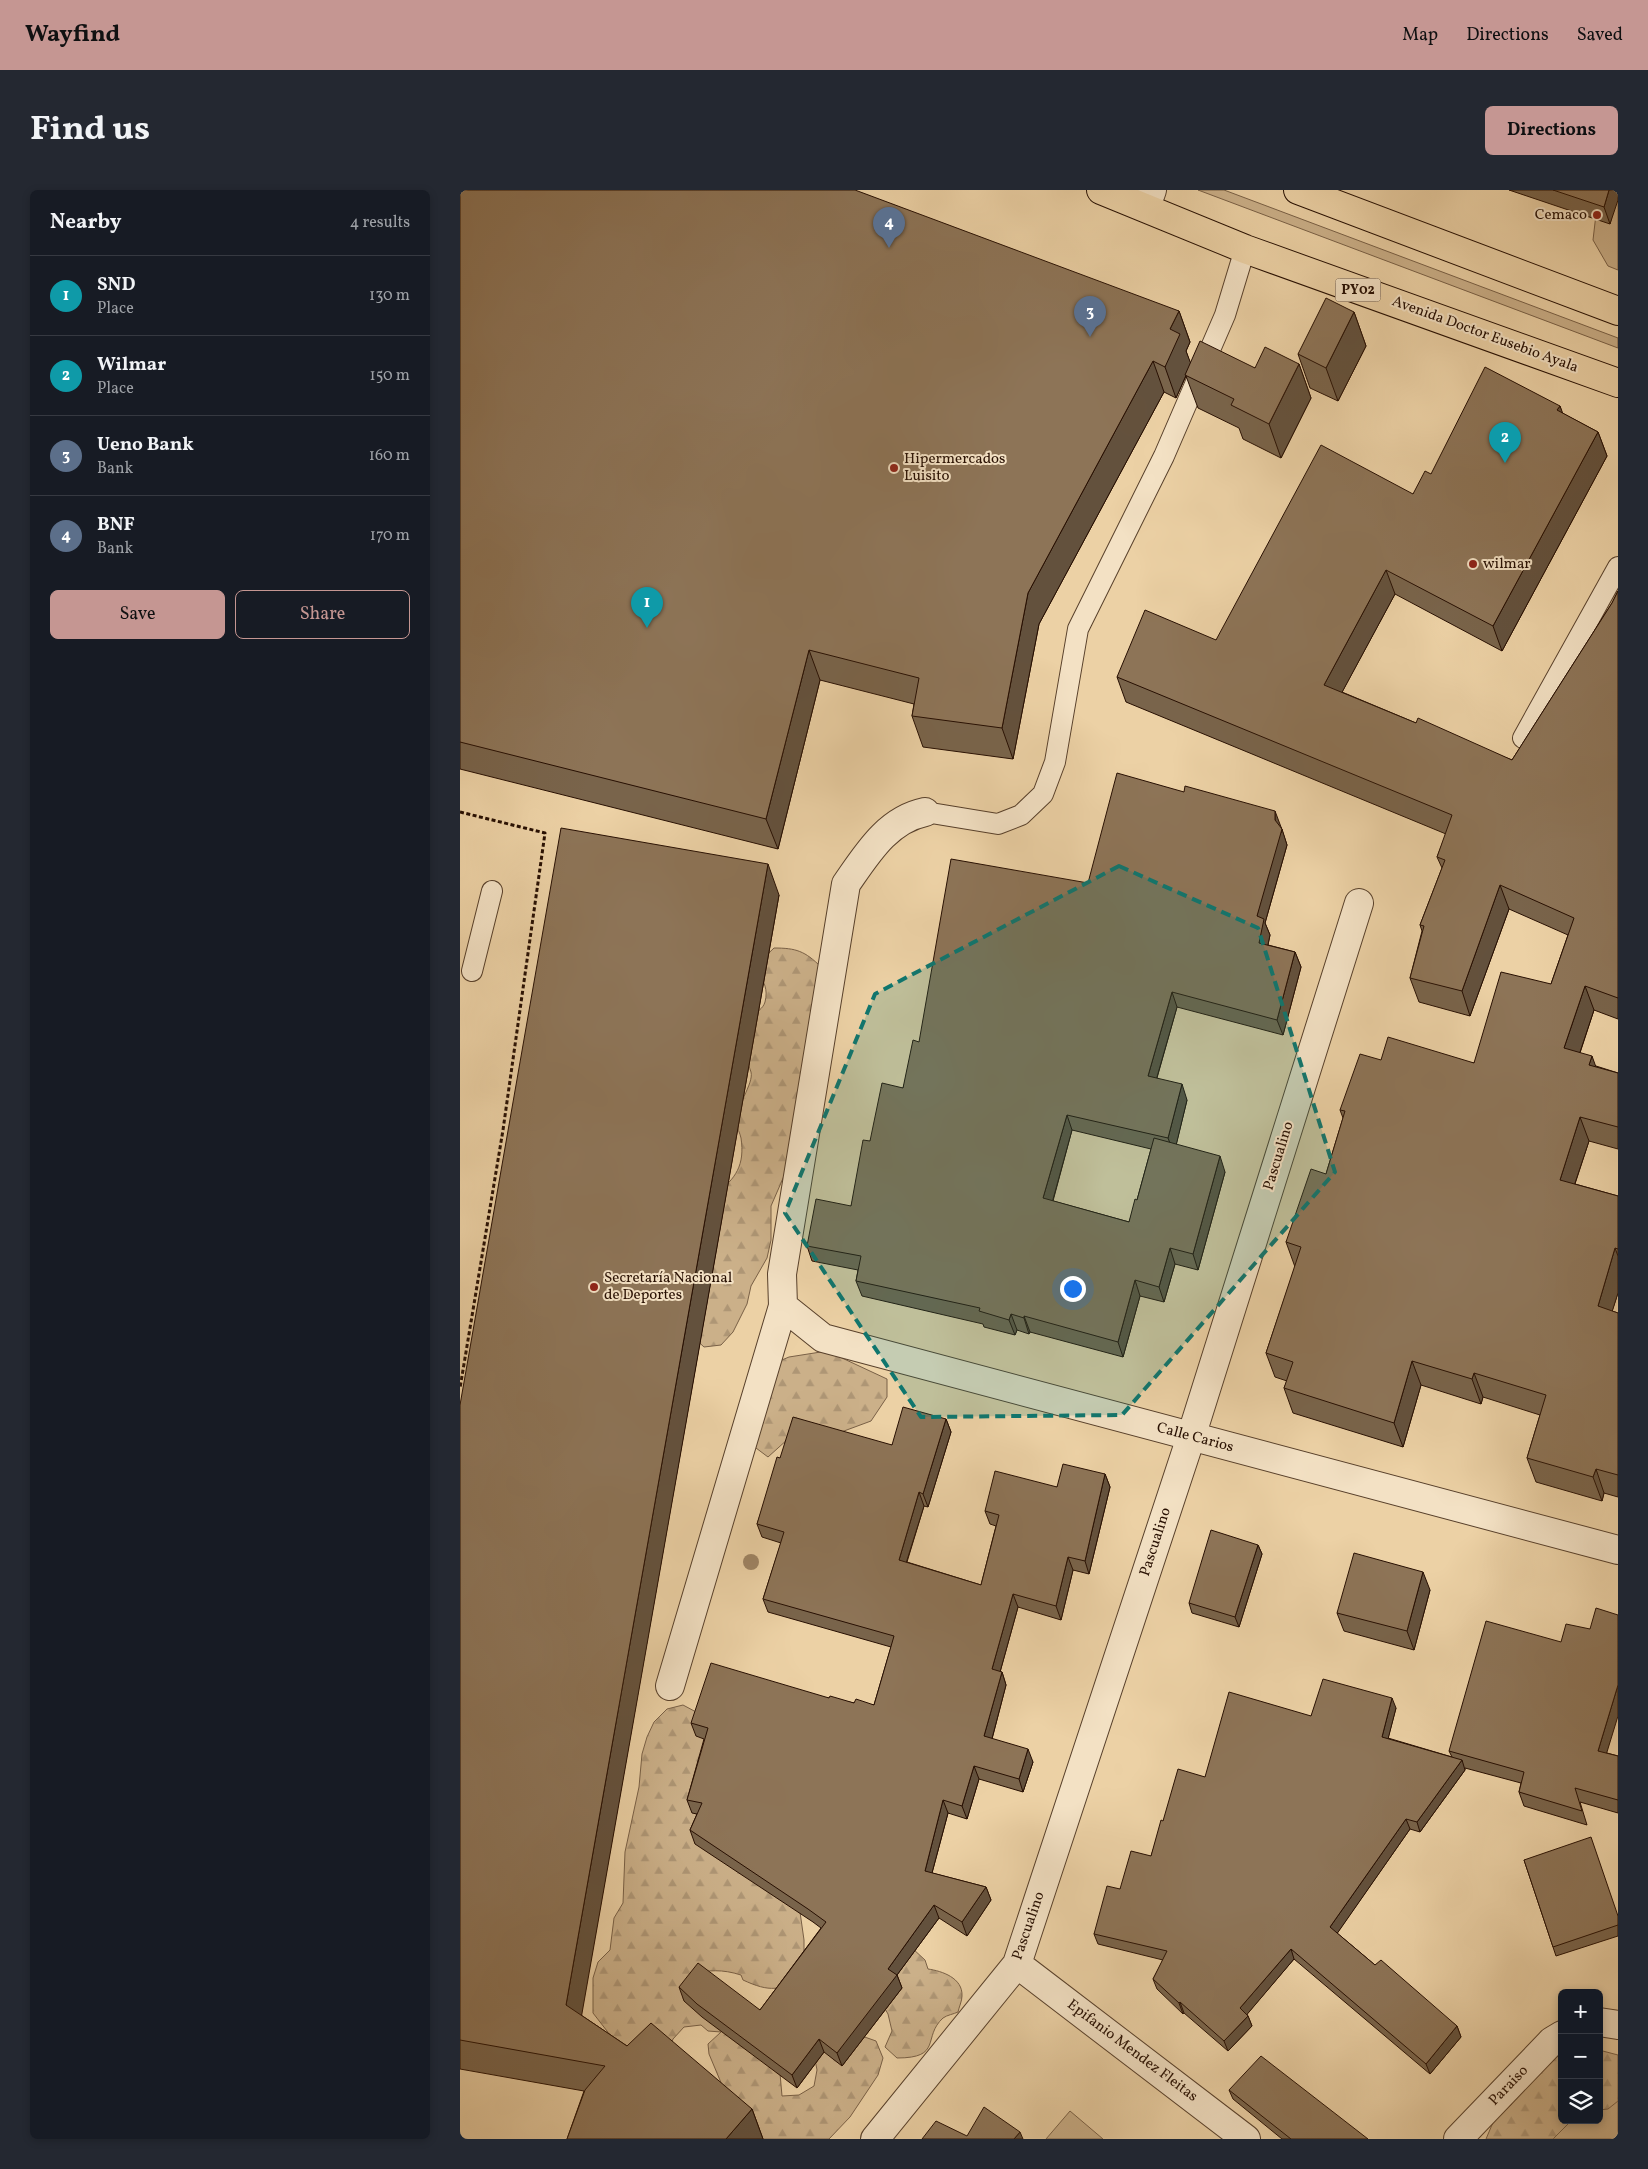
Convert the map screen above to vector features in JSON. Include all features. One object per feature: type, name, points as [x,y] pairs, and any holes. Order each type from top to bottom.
[{"type":"highway","name":"Avenida Doctor Eusebio Ayala","points":[[1100,190],[1149,199],[1245,249],[1618,383]]},
{"type":"highway","points":[[1298,190],[1618,311]]},
{"type":"street","points":[[670,1686],[782,1306],[782,1274],[846,884],[876,841],[911,815],[925,812]]},
{"type":"street","name":"Pascualino","points":[[875,2139],[1017,1964],[1191,1437],[1359,903]]},
{"type":"street","name":"Calle Carios","points":[[782,1306],[823,1338],[1618,1550]]},
{"type":"street","name":"Epifanio Mendez Fleitas","points":[[1017,1964],[1246,2139]]},
{"type":"street","points":[[1603,2023],[1618,2025]]},
{"type":"street","name":"Paraiso","points":[[1458,2139],[1552,2041],[1558,2037]]},
{"type":"lane","points":[[925,812],[998,824],[1021,815],[1043,794],[1055,762],[1078,629],[1164,456],[1225,315],[1245,249]]},
{"type":"lane","points":[[1523,738],[1618,567]]},
{"type":"lane","points":[[472,972],[492,891]]},
{"type":"path","points":[[460,812],[545,833],[503,1130],[460,1388]]},
{"type":"highlighted area","points":[[1119,866],[1258,928],[1335,1172],[1122,1415],[921,1417],[785,1213],[875,994]]},
{"type":"green space","points":[[1198,190],[1224,190],[1618,338],[1618,348]]},
{"type":"green space","points":[[1618,190],[1618,270],[1608,266],[1593,240],[1598,197]]},
{"type":"green space","points":[[774,948],[788,949],[805,954],[821,967],[797,1146],[771,1206],[771,1240],[767,1258],[751,1286],[747,1304],[733,1332],[721,1345],[704,1347],[692,1336],[715,1194],[734,1177],[740,1164],[742,1148],[736,1117],[751,1077],[748,1065],[736,1044],[750,1020],[765,1002],[766,993],[760,975],[760,964]]},
{"type":"green space","points":[[827,1351],[887,1379],[887,1397],[871,1421],[825,1438],[798,1430],[768,1457],[740,1436],[765,1367],[789,1357]]},
{"type":"green space","points":[[683,1705],[698,1713],[708,1728],[696,1813],[700,1830],[797,1891],[804,1940],[804,1974],[789,1984],[775,1988],[760,1987],[743,1980],[741,1975],[722,1971],[709,1971],[690,1974],[689,1991],[779,2062],[782,2096],[799,2095],[814,2086],[817,2070],[814,2054],[859,2035],[876,2041],[883,2058],[878,2075],[850,2117],[829,2139],[740,2139],[722,2085],[709,2054],[708,2044],[721,2032],[708,2031],[701,2025],[684,2027],[673,2039],[667,2054],[656,2066],[614,2040],[593,2013],[593,1978],[598,1962],[610,1950],[614,1918],[623,1903],[625,1852],[639,1787],[642,1754],[654,1722],[667,1709]]},
{"type":"green space","points":[[912,1948],[925,1960],[928,1969],[951,1976],[959,1984],[962,1998],[958,2012],[943,2018],[937,2025],[926,2050],[921,2054],[911,2057],[897,2058],[885,2047],[892,2031],[888,2014],[880,2000]]},
{"type":"green space","points":[[1603,2051],[1618,2055],[1618,2101],[1608,2109],[1603,2110]]},
{"type":"green space","points":[[1557,2052],[1558,2124],[1568,2124],[1553,2139],[1486,2139],[1497,2113],[1511,2105],[1519,2090]]},
{"type":"green space","points":[[1603,2074],[1618,2078],[1618,2139],[1521,2139],[1558,2122],[1558,2124],[1603,2124]]},
{"type":"green space","points":[[1070,2111],[1103,2139],[1046,2139]]},
{"type":"building","points":[[460,190],[855,190],[1179,311],[1170,329],[1180,334],[1165,367],[1153,361],[1028,593],[1002,728],[912,716],[919,678],[809,650],[766,819],[460,742]]},
{"type":"building","points":[[1553,190],[1609,190],[1604,207]]},
{"type":"building","points":[[1326,298],[1354,312],[1326,368],[1298,354]]},
{"type":"building","points":[[1200,341],[1255,368],[1265,347],[1299,364],[1269,424],[1231,405],[1234,399],[1185,375]]},
{"type":"building","points":[[1485,367],[1560,406],[1557,410],[1598,432],[1493,626],[1386,570],[1324,685],[1416,723],[1418,718],[1512,760],[1618,591],[1618,998],[1585,986],[1564,1048],[1592,1056],[1589,1065],[1618,1073],[1618,1127],[1580,1117],[1560,1180],[1618,1196],[1618,1249],[1615,1248],[1598,1306],[1618,1313],[1618,1475],[1596,1469],[1593,1477],[1527,1458],[1546,1395],[1474,1373],[1472,1379],[1412,1361],[1394,1423],[1284,1388],[1293,1362],[1266,1353],[1301,1247],[1286,1242],[1311,1169],[1326,1174],[1345,1111],[1340,1110],[1360,1054],[1381,1060],[1388,1037],[1474,1063],[1501,972],[1551,984],[1574,918],[1500,885],[1462,991],[1410,978],[1424,926],[1420,925],[1445,860],[1437,857],[1452,815],[1117,677],[1145,610],[1216,640],[1321,445],[1413,494],[1425,471],[1431,474]]},
{"type":"building","points":[[1117,773],[1184,792],[1185,786],[1275,811],[1275,820],[1282,829],[1257,916],[1264,919],[1259,943],[1295,952],[1277,1020],[1172,992],[1148,1076],[1182,1084],[1168,1138],[1067,1115],[1043,1198],[1129,1222],[1154,1138],[1220,1156],[1193,1254],[1170,1248],[1159,1287],[1135,1280],[1118,1342],[1024,1316],[1024,1318],[1011,1314],[1009,1320],[979,1311],[980,1308],[856,1281],[861,1256],[807,1246],[816,1199],[851,1206],[863,1140],[870,1141],[882,1083],[903,1088],[913,1040],[919,1042],[951,859],[1088,883]]},
{"type":"building","points":[[561,828],[768,864],[566,2005],[627,2046],[651,2023],[752,2109],[726,2139],[567,2139],[585,2090],[605,2066],[460,2040],[460,1405]]},
{"type":"building","points":[[903,1407],[946,1419],[923,1494],[919,1492],[899,1560],[981,1585],[999,1515],[985,1511],[995,1471],[1057,1487],[1063,1464],[1105,1474],[1085,1561],[1068,1557],[1056,1606],[1013,1594],[992,1669],[1002,1672],[984,1736],[1028,1749],[1019,1779],[974,1766],[962,1806],[943,1800],[925,1871],[986,1887],[962,1922],[934,1905],[888,1969],[897,1975],[837,2053],[819,2039],[792,2075],[697,2004],[679,1987],[698,1963],[760,2010],[826,1922],[690,1830],[702,1803],[687,1800],[708,1728],[691,1723],[711,1663],[829,1698],[830,1696],[854,1703],[856,1699],[874,1705],[894,1636],[763,1599],[784,1532],[757,1524],[777,1457],[780,1458],[793,1417],[892,1445]]},
{"type":"building","points":[[1211,1530],[1258,1545],[1235,1617],[1189,1603]]},
{"type":"building","points":[[1354,1553],[1423,1572],[1407,1631],[1337,1613]]},
{"type":"building","points":[[1596,1608],[1618,1615],[1618,1685],[1598,1751],[1618,1756],[1618,1800],[1575,1788],[1582,1811],[1519,1792],[1524,1772],[1449,1751],[1486,1621],[1561,1642],[1566,1624],[1590,1629]]},
{"type":"building","points":[[1323,1679],[1392,1698],[1382,1737],[1462,1760],[1417,1822],[1406,1819],[1330,1927],[1375,1965],[1381,1960],[1457,2026],[1426,2064],[1291,1949],[1240,2008],[1248,2016],[1224,2041],[1153,1979],[1167,1951],[1094,1934],[1107,1886],[1120,1889],[1131,1851],[1151,1856],[1178,1769],[1205,1777],[1229,1692],[1311,1716]]},
{"type":"building","points":[[1591,1837],[1618,1916],[1618,1925],[1553,1947],[1524,1860]]},
{"type":"building","points":[[1261,2056],[1368,2139],[1291,2139],[1229,2090]]},
{"type":"building","points":[[984,2107],[1020,2132],[1014,2139],[922,2139],[936,2121],[967,2136]]},
{"type":"place","name":"Cemaco","points":[[1597,215]]},
{"type":"place","name":"BNF","points":[[889,248]]},
{"type":"place","name":"Ueno Bank","points":[[1090,337]]},
{"type":"place","name":"Wilmar","points":[[1505,463]]},
{"type":"place","name":"Hipermercados Luisito","points":[[894,468]]},
{"type":"place","name":"wilmar","points":[[1473,564]]},
{"type":"place","name":"SND","points":[[647,628]]},
{"type":"place","name":"Secretaría Nacional de Deportes","points":[[594,1287]]}]
